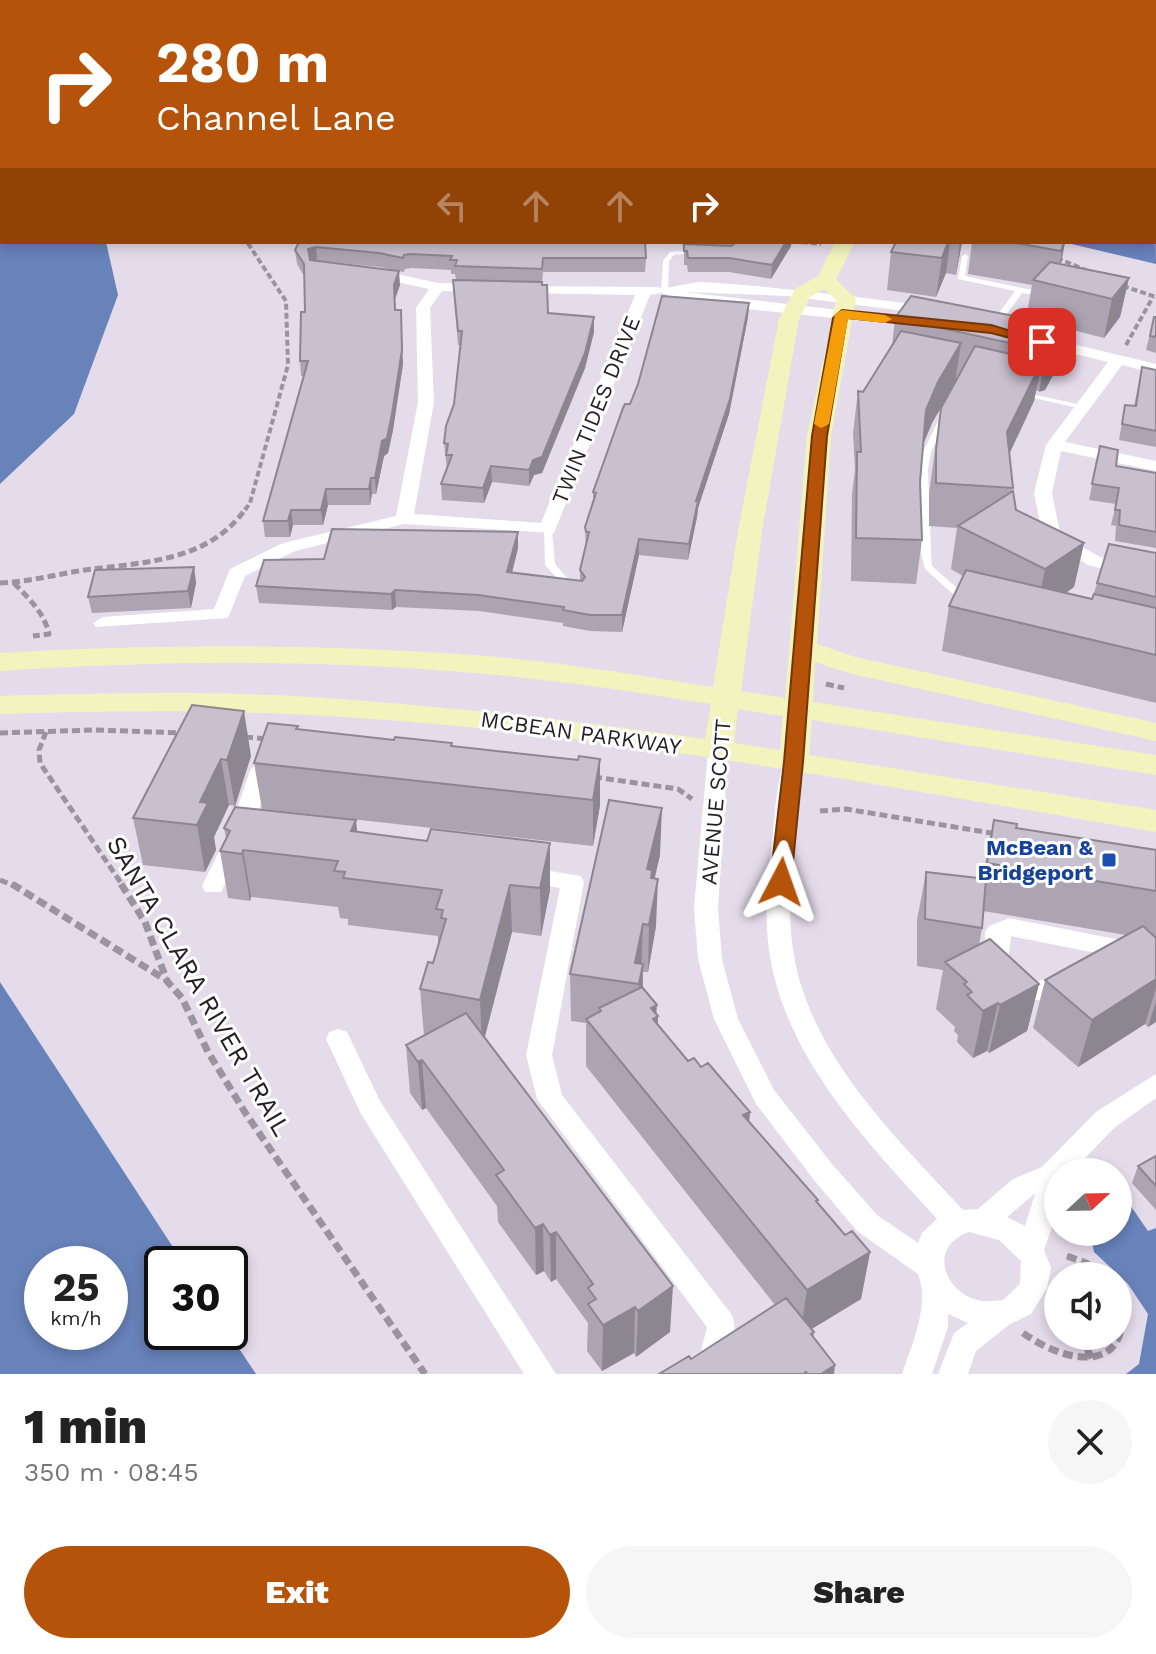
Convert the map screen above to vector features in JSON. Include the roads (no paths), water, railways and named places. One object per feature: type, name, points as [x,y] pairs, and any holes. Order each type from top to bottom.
[{"type":"main road","points":[[798,301],[826,280],[844,244]]},
{"type":"main road","points":[[794,762],[819,436],[844,306],[826,280]]},
{"type":"main road","name":"AVENUE SCOTT","points":[[718,752],[768,427],[798,301]]},
{"type":"main road","points":[[801,648],[848,664],[1156,732]]},
{"type":"main road","points":[[0,662],[127,654],[353,656],[543,671],[1156,765]]},
{"type":"main road","name":"MCBEAN PARKWAY","points":[[0,705],[140,701],[348,709],[493,720],[794,762],[1156,821]]},
{"type":"street","points":[[365,273],[438,287],[666,291],[692,286],[844,306],[948,313]]},
{"type":"street","points":[[404,519],[426,402],[423,308],[438,287]]},
{"type":"street","name":"TWIN TIDES DRIVE","points":[[548,529],[644,291]]},
{"type":"street","points":[[844,306],[937,325]]},
{"type":"street","points":[[995,330],[1156,369]]},
{"type":"street","points":[[1117,361],[1054,445],[1043,493],[1052,537],[1094,561],[1156,578]]},
{"type":"street","points":[[1054,445],[1156,466]]},
{"type":"street","points":[[103,623],[221,614],[237,573],[258,560],[289,547],[404,519],[548,529]]},
{"type":"street","name":"AVENUE SCOTT","points":[[718,752],[706,908],[710,959],[726,1019],[765,1097],[823,1172],[867,1223],[932,1275]]},
{"type":"street","points":[[794,762],[782,861],[779,925],[787,983],[796,1011],[813,1043],[889,1147],[970,1221],[1013,1234],[1030,1250],[1037,1274],[1027,1301],[1000,1315],[964,1343],[953,1374]]},
{"type":"street","points":[[213,886],[235,841],[261,771]]},
{"type":"street","points":[[235,841],[266,844]]},
{"type":"street","points":[[497,871],[573,882],[539,1055],[550,1099],[722,1324],[714,1359],[690,1374]]},
{"type":"street","points":[[1120,949],[1037,995],[1026,993],[996,963],[997,932],[1009,927],[1156,956]]},
{"type":"street","points":[[338,1039],[370,1107],[541,1374]]},
{"type":"street","points":[[1066,1158],[1105,1120],[1156,1084]]},
{"type":"street","points":[[917,1374],[933,1327],[929,1251],[934,1238],[1044,1178]]},
{"type":"street","points":[[1030,1250],[1044,1211]]},
{"type":"street","points":[[932,1275],[963,1308],[1000,1315]]},
{"type":"lane","points":[[666,291],[666,261],[672,253],[707,253]]},
{"type":"lane","points":[[965,256],[961,277],[1048,296]]},
{"type":"lane","points":[[995,330],[1020,290]]},
{"type":"lane","points":[[1011,391],[1082,407]]},
{"type":"lane","points":[[950,408],[926,461],[926,553],[928,567],[940,580],[973,604]]},
{"type":"lane","points":[[548,529],[550,565],[577,593]]},
{"type":"water","points":[[0,244],[106,244],[118,295],[74,414],[0,484]]},
{"type":"water","points":[[1071,244],[1156,244],[1156,264]]},
{"type":"water","points":[[0,982],[172,1246],[144,1246],[144,1350],[240,1350],[256,1374],[0,1374]]},
{"type":"water","points":[[1132,1208],[1148,1231],[1156,1228],[1156,1374],[1126,1374],[1139,1364],[1148,1314],[1132,1290],[1132,1262],[1105,1262],[1094,1252],[1093,1246],[1132,1246]]},
{"type":"place","name":"McBean & Bridgeport","points":[[1109,860]]}]
